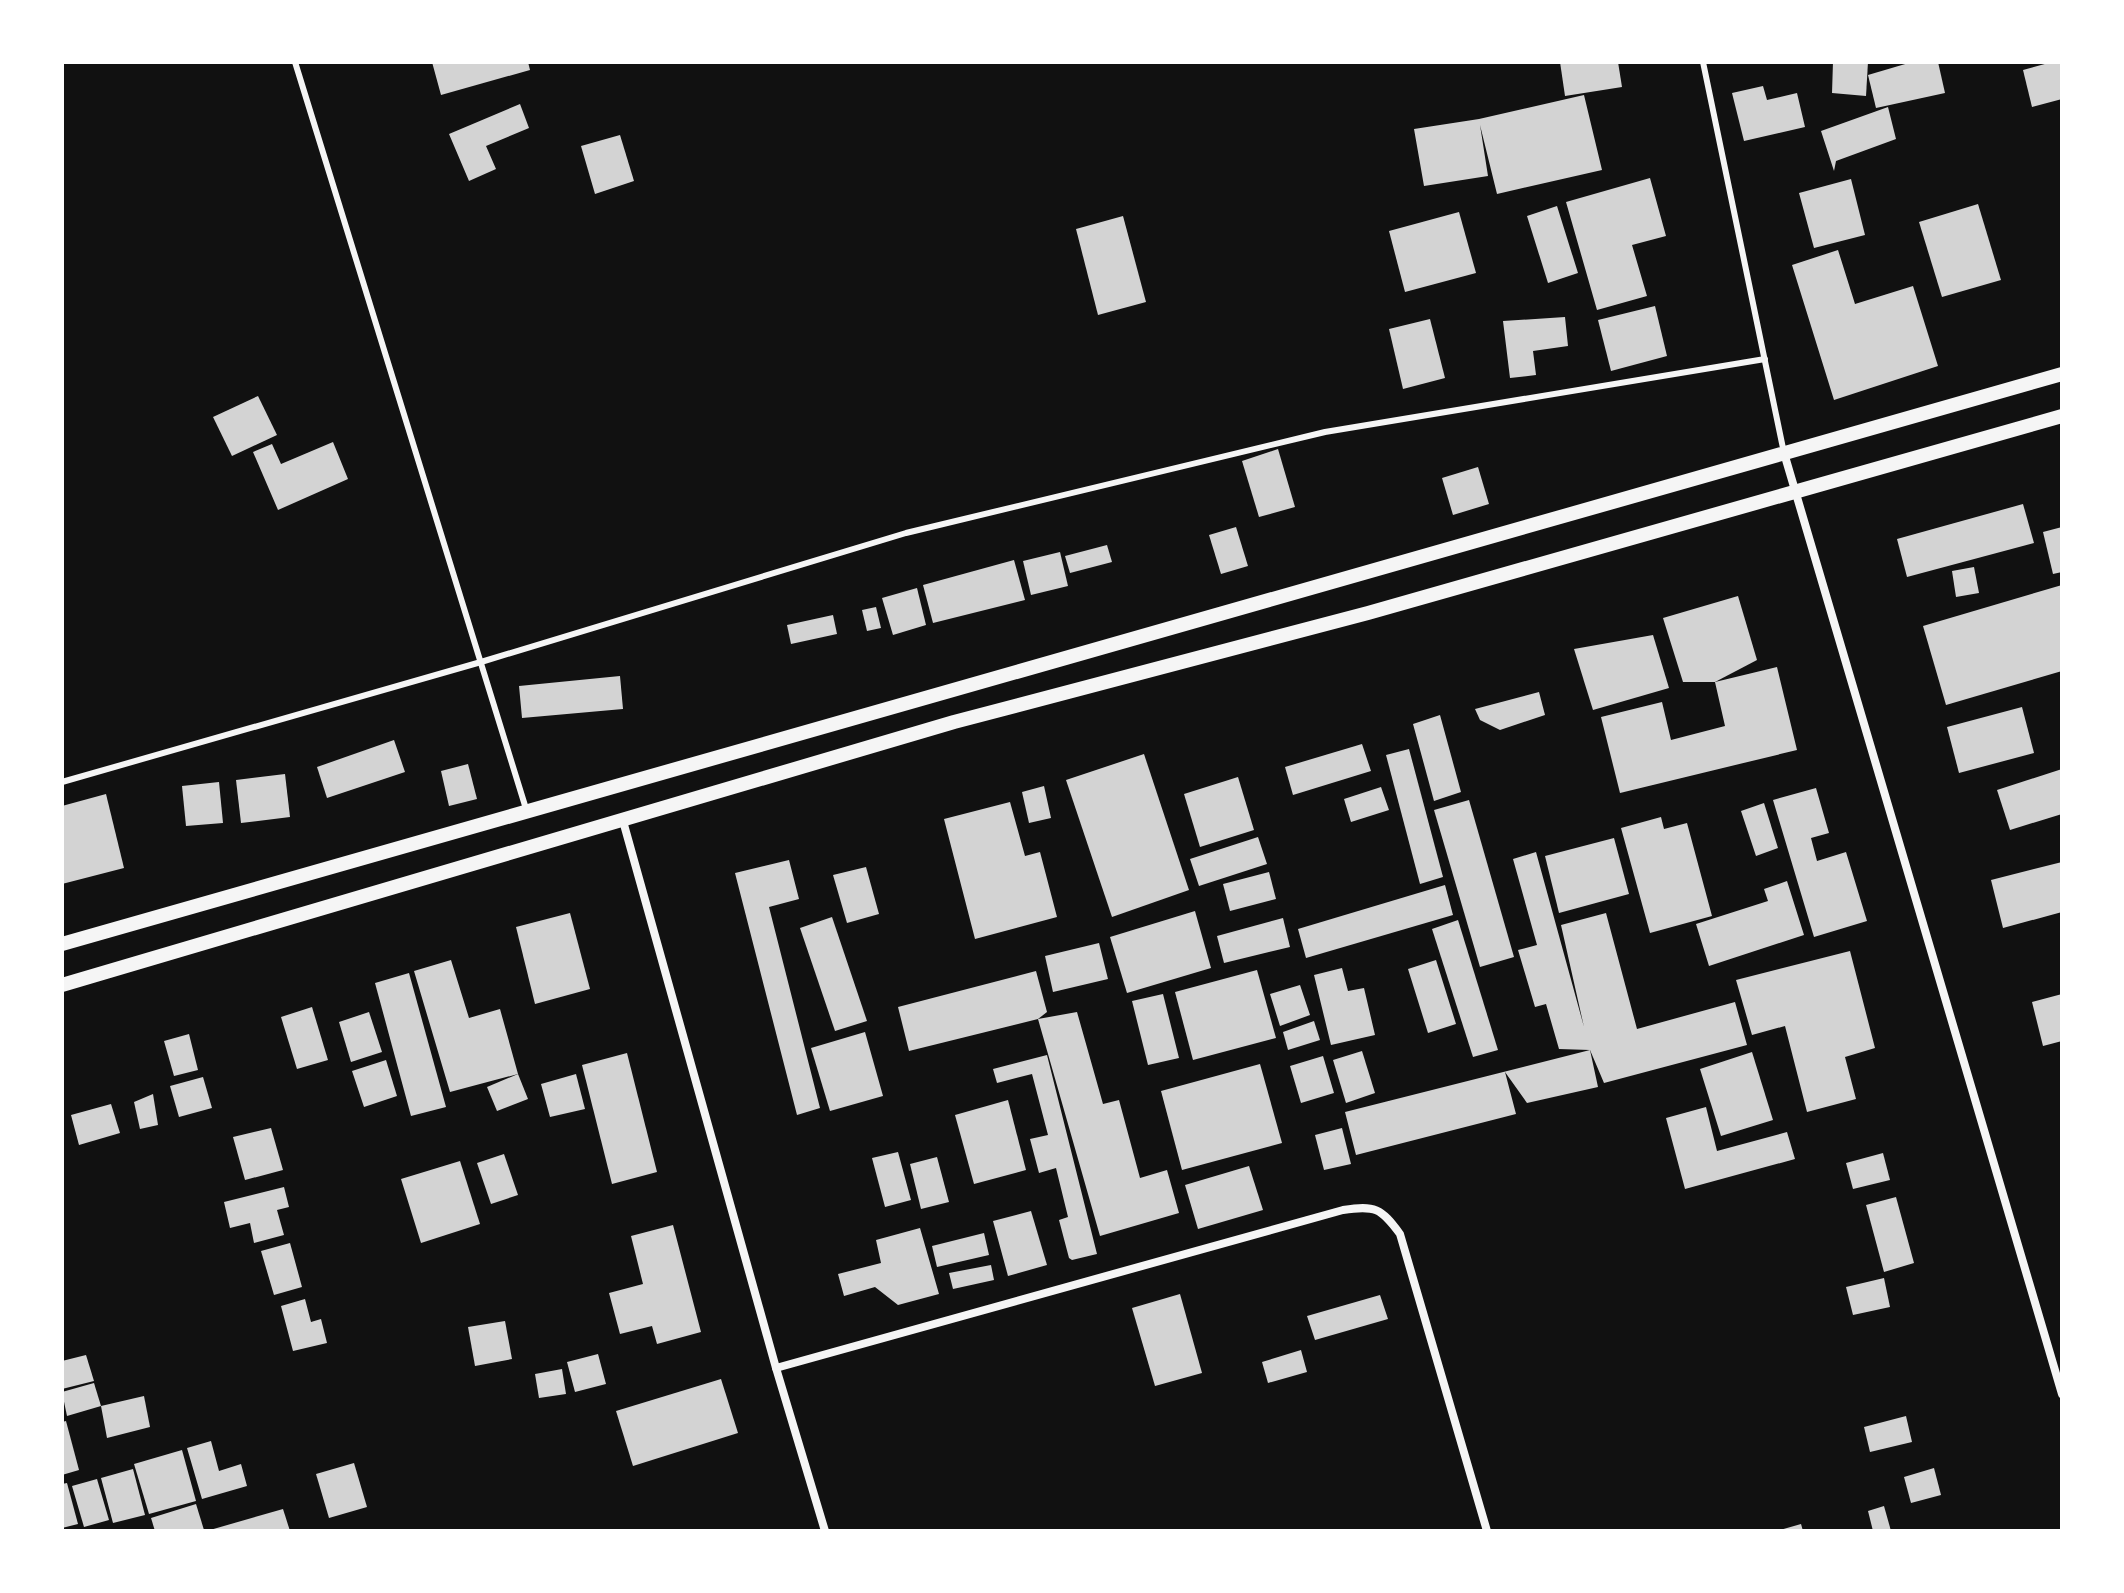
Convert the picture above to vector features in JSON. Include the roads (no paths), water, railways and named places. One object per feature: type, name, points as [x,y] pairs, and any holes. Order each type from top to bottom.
[{"type":"street","points":[[62,944],[2062,374]]},
{"type":"street","points":[[62,985],[954,722],[1368,613],[2062,416]]},
{"type":"street","points":[[1784,453],[2062,1394]]},
{"type":"street","points":[[623,821],[776,1368],[825,1531]]},
{"type":"street","points":[[776,1368],[1327,1214],[1366,1206],[1384,1213],[1400,1234],[1487,1531]]},
{"type":"lane","points":[[295,62],[527,812]]},
{"type":"lane","points":[[1703,62],[1784,453]]},
{"type":"lane","points":[[62,782],[481,662],[906,533],[1309,435],[1765,359]]}]
